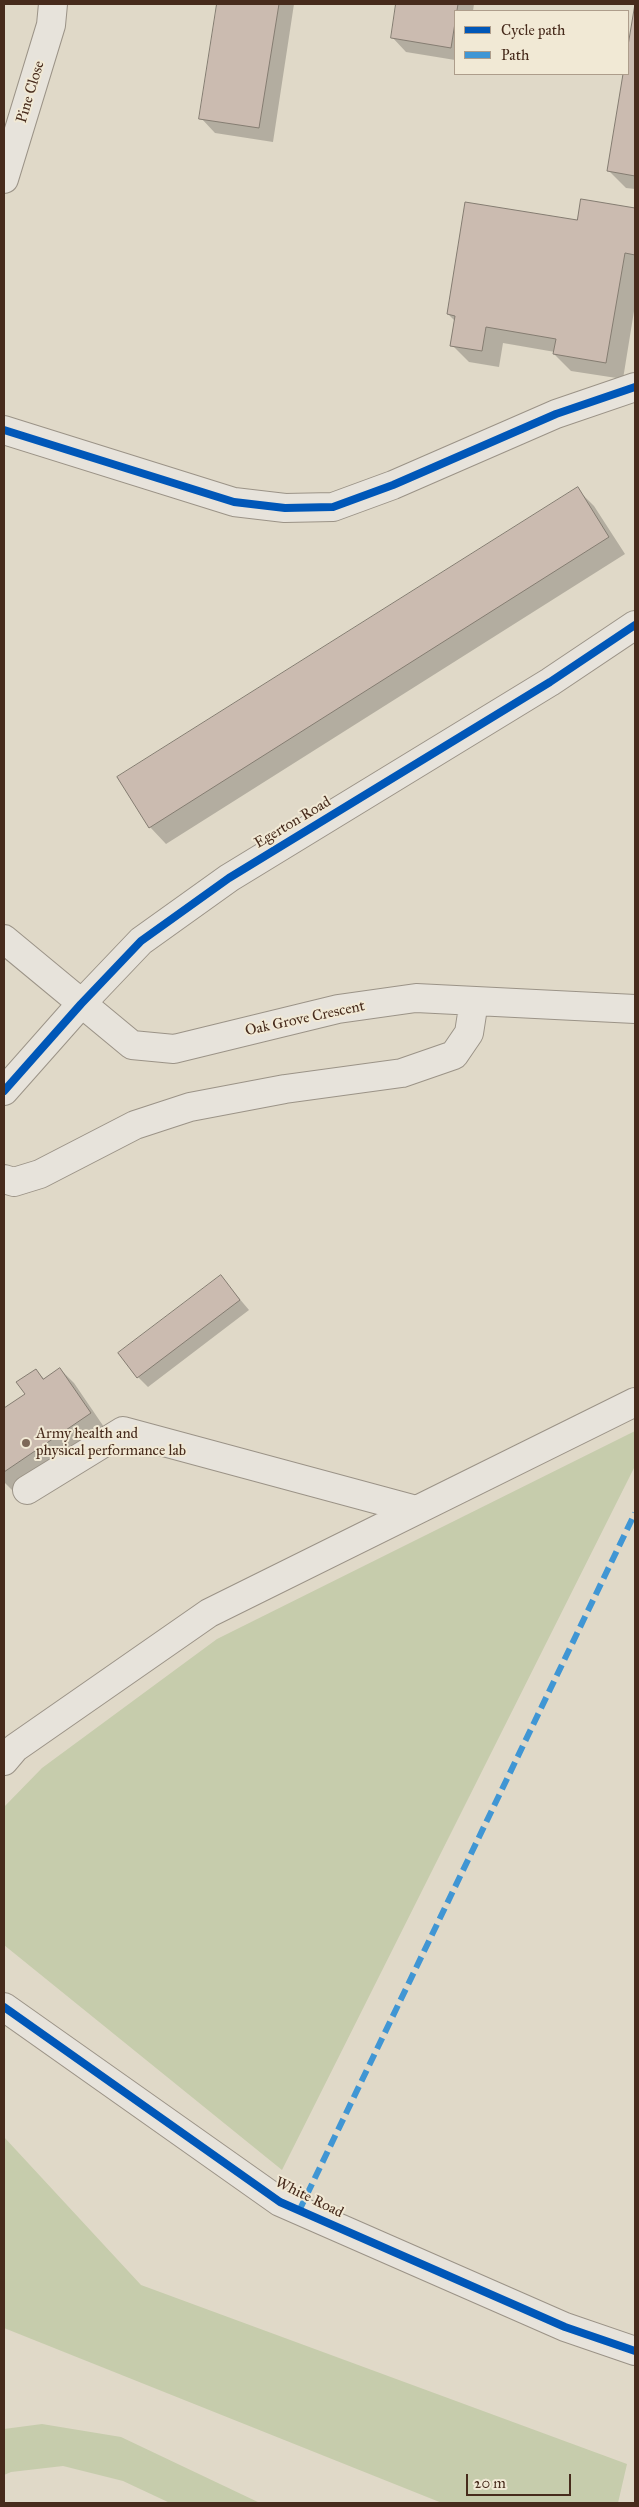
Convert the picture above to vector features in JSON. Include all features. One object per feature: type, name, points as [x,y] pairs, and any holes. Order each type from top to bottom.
[{"type":"street","name":"Pine Close","points":[[4,178],[52,26],[53,4]]},
{"type":"street","points":[[4,430],[234,502],[286,508],[333,506],[393,485],[556,414],[635,386]]},
{"type":"street","name":"Egerton Road","points":[[4,1091],[81,1004],[141,941],[229,878],[550,682],[635,625]]},
{"type":"street","name":"Oak Grove Crescent","points":[[4,939],[132,1045],[174,1049],[338,1009],[416,998],[635,1009]]},
{"type":"street","points":[[4,1179],[14,1182],[40,1174],[135,1125],[190,1108],[286,1089],[402,1073],[454,1055],[469,1034],[474,1001]]},
{"type":"street","points":[[4,1761],[15,1748],[209,1613],[635,1402]]},
{"type":"street","points":[[27,1490],[123,1431],[416,1510]]},
{"type":"street","name":"White Road","points":[[4,2007],[280,2202],[565,2327],[635,2351]]},
{"type":"green space","points":[[635,1431],[635,1466],[282,2170],[4,1945],[4,1807],[42,1768],[217,1639]]},
{"type":"green space","points":[[4,2137],[141,2285],[627,2464],[618,2503],[442,2503],[4,2328]]},
{"type":"green space","points":[[42,2424],[121,2437],[260,2503],[170,2503],[123,2481],[63,2466],[11,2472],[4,2475],[4,2429]]},
{"type":"building","points":[[217,4],[279,4],[259,128],[199,119]]},
{"type":"building","points":[[396,4],[458,4],[457,10],[454,10],[454,29],[451,48],[391,38]]},
{"type":"building","points":[[635,4],[635,176],[607,171],[623,75],[629,75],[629,40]]},
{"type":"building","points":[[581,199],[635,208],[635,255],[625,253],[606,363],[553,354],[556,339],[486,327],[482,351],[450,346],[455,316],[447,314],[465,202],[577,220]]},
{"type":"building","points":[[578,487],[609,537],[149,828],[117,777]]},
{"type":"building","points":[[221,1275],[240,1300],[137,1378],[118,1353]]},
{"type":"building","name":"Army health and physical performance lab","points":[[60,1368],[91,1413],[4,1472],[4,1408],[25,1394],[16,1382],[36,1369],[43,1379]]},
{"type":"marked path","points":[[299,2211],[635,1513]]},
{"type":"cycle path","points":[[4,430],[234,502],[285,508],[333,507],[393,485],[556,414],[635,387]]},
{"type":"cycle path","points":[[4,1091],[81,1004],[141,941],[229,878],[550,682],[635,625]]},
{"type":"cycle path","points":[[4,2007],[280,2202],[565,2327],[635,2351]]},
{"type":"place","name":"Army health and physical performance lab","points":[[26,1443]]}]
